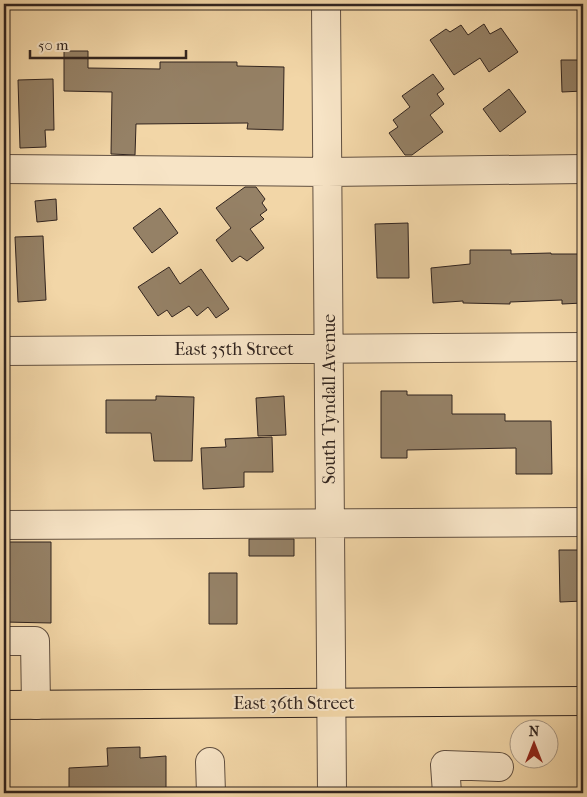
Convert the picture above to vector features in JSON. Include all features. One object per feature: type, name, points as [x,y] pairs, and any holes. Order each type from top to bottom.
[{"type":"main road","name":"East 36th Street","points":[[4,705],[583,701]]},
{"type":"street","name":"South Tyndall Avenue","points":[[326,4],[332,793]]},
{"type":"street","points":[[4,169],[327,172],[583,169]]},
{"type":"street","name":"East 35th Street","points":[[4,351],[583,347]]},
{"type":"street","points":[[4,524],[583,522]]},
{"type":"street","points":[[4,641],[35,641],[36,705]]},
{"type":"street","points":[[210,762],[211,793]]},
{"type":"street","points":[[447,793],[445,765],[499,767]]},
{"type":"building","points":[[484,24],[490,34],[501,28],[518,52],[489,72],[480,58],[454,75],[430,40],[446,29],[450,32],[461,25],[468,35]]},
{"type":"building","points":[[64,51],[88,51],[88,68],[160,69],[160,62],[237,62],[237,66],[284,67],[283,130],[247,129],[248,123],[136,124],[135,155],[111,154],[112,92],[64,91]]},
{"type":"building","points":[[561,60],[583,60],[583,91],[562,92]]},
{"type":"building","points":[[433,74],[444,89],[437,94],[444,104],[430,115],[443,132],[412,155],[405,155],[389,133],[398,127],[393,120],[410,107],[402,96]]},
{"type":"building","points":[[53,79],[54,130],[45,130],[46,147],[20,148],[18,80]]},
{"type":"building","points":[[509,89],[526,112],[500,132],[483,109]]},
{"type":"building","points":[[245,187],[256,187],[265,199],[262,203],[267,210],[260,215],[264,219],[250,229],[264,248],[247,261],[240,256],[232,262],[216,240],[231,228],[216,208]]},
{"type":"building","points":[[56,199],[57,220],[37,222],[35,201]]},
{"type":"building","points":[[160,208],[178,233],[152,253],[133,228]]},
{"type":"building","points":[[408,223],[409,278],[377,278],[375,224]]},
{"type":"building","points":[[43,236],[46,300],[18,302],[15,237]]},
{"type":"building","points":[[470,250],[511,250],[511,254],[583,254],[583,303],[562,304],[562,300],[510,302],[510,304],[463,303],[463,301],[433,303],[431,268],[470,264]]},
{"type":"building","points":[[169,267],[180,284],[201,269],[229,309],[216,318],[208,307],[197,316],[189,306],[172,317],[167,310],[158,316],[138,287]]},
{"type":"building","points":[[381,391],[407,391],[407,395],[452,395],[452,414],[505,414],[505,421],[551,421],[552,474],[516,474],[516,448],[407,450],[407,458],[381,458]]},
{"type":"building","points":[[156,396],[194,397],[192,461],[154,461],[151,433],[106,433],[106,400],[156,400]]},
{"type":"building","points":[[284,396],[286,435],[258,436],[256,398]]},
{"type":"building","points":[[272,437],[273,472],[244,472],[244,487],[203,489],[201,448],[226,447],[225,439]]},
{"type":"building","points":[[249,539],[294,539],[294,556],[249,556]]},
{"type":"building","points":[[4,542],[51,542],[51,623],[4,622]]},
{"type":"building","points":[[559,550],[583,550],[583,601],[560,602]]},
{"type":"building","points":[[209,573],[237,573],[237,624],[209,624]]},
{"type":"building","points":[[140,747],[140,758],[166,756],[166,793],[109,793],[109,789],[69,790],[69,768],[108,766],[107,748]]}]
